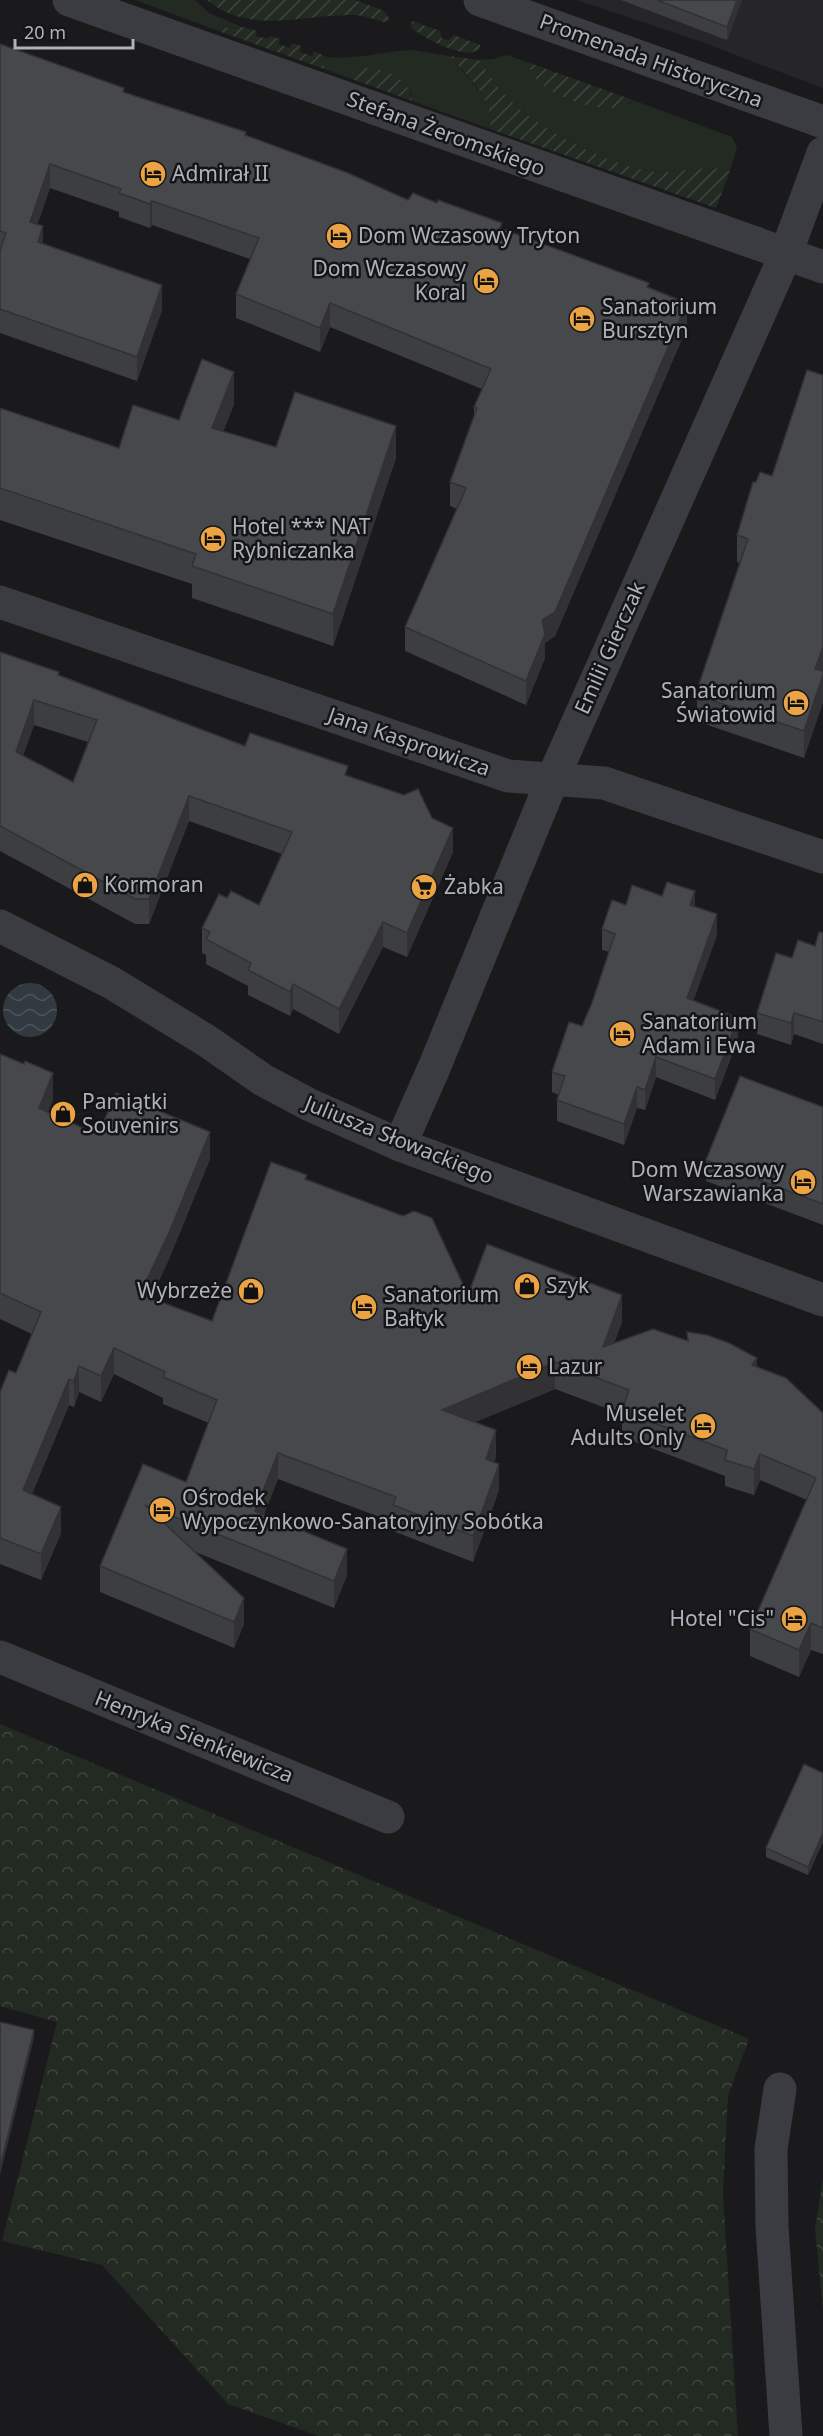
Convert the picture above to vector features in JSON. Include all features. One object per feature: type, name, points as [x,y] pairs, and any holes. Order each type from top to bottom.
[{"type":"street","name":"Stefana Żeromskiego","points":[[69,0],[823,267]]},
{"type":"street","name":"Promenada Historyczna","points":[[480,0],[823,122]]},
{"type":"street","name":"Emilii Gierczak","points":[[400,1145],[553,778],[785,255],[823,153]]},
{"type":"street","name":"Jana Kasprowicza","points":[[0,602],[508,776],[604,783],[823,857]]},
{"type":"street","name":"Juliusza Słowackiego","points":[[0,926],[112,983],[280,1089],[310,1105],[400,1145],[823,1300]]},
{"type":"street","name":"Henryka Sienkiewicza","points":[[0,1657],[388,1817]]},
{"type":"street","points":[[780,2089],[771,2149],[772,2226],[786,2436]]},
{"type":"shaded area","points":[[577,0],[823,0],[823,88],[699,41]]},
{"type":"green space","points":[[135,0],[195,0],[209,13],[242,27],[213,29]]},
{"type":"green space","points":[[207,0],[355,0],[384,11],[390,20],[384,22],[352,15],[274,21],[256,20],[239,17]]},
{"type":"green space","points":[[412,21],[440,31],[442,39],[449,40],[454,35],[480,45],[480,49],[464,52],[445,47],[411,28]]},
{"type":"green space","points":[[242,27],[257,31],[256,36],[280,39],[278,44],[290,48],[292,43],[301,46],[300,52],[312,56],[314,51],[327,57],[324,60],[324,69],[213,29]]},
{"type":"green space","points":[[414,50],[449,56],[487,102],[492,120],[490,129],[412,101],[411,92],[349,75],[346,77],[324,69],[324,60],[327,57]]},
{"type":"green space","points":[[507,55],[527,62],[536,79],[630,104],[633,100],[732,137],[737,148],[730,171],[703,168],[657,172],[621,164],[580,147],[561,137],[513,103],[479,60]]},
{"type":"green space","points":[[449,56],[479,60],[504,93],[526,114],[561,137],[601,156],[621,164],[657,172],[703,168],[730,171],[716,208],[490,129],[490,118],[484,98]]},
{"type":"green space","points":[[527,62],[633,100],[624,106],[612,108],[582,104],[568,99],[543,86],[535,78]]},
{"type":"green space","points":[[367,68],[382,70],[396,76],[407,86],[412,101],[346,77]]},
{"type":"green space","points":[[0,1724],[749,2039],[728,2096],[723,2194],[738,2436],[319,2436],[228,2404],[102,2265],[2,2241],[57,2022],[0,2006]]},
{"type":"green space","points":[[823,2179],[823,2309],[815,2229]]},
{"type":"water","points":[[25,983],[35,983],[45,987],[53,995],[57,1010],[53,1025],[45,1033],[35,1037],[25,1037],[15,1033],[7,1025],[3,1015],[3,1005],[7,995],[15,987]]},
{"type":"building","points":[[657,0],[737,0],[727,27]]},
{"type":"building","points":[[0,44],[124,88],[123,92],[246,132],[245,135],[348,173],[408,200],[413,193],[437,203],[438,200],[502,223],[500,228],[649,283],[647,287],[687,303],[555,612],[542,620],[545,634],[526,681],[405,627],[466,488],[450,482],[477,408],[474,407],[491,369],[330,303],[320,328],[236,294],[259,238],[152,201],[150,204],[119,193],[121,189],[50,164],[30,222],[43,226],[38,242],[162,285],[137,357],[0,309],[0,251],[6,233],[0,231]]},
{"type":"building","name":"Hotel *** NAT Rybniczanka","points":[[202,359],[234,372],[212,428],[276,447],[295,392],[396,426],[333,614],[192,566],[196,554],[0,488],[0,408],[119,448],[133,405],[179,420]]},
{"type":"building","points":[[807,370],[823,375],[823,647],[815,669],[823,671],[823,675],[804,731],[702,697],[704,692],[697,690],[748,539],[737,535],[753,482],[756,482],[760,472],[772,476]]},
{"type":"building","points":[[0,652],[59,672],[58,675],[245,746],[250,733],[348,766],[345,775],[404,795],[418,789],[432,818],[453,828],[407,933],[383,922],[339,1009],[293,984],[290,992],[248,970],[251,963],[206,939],[210,932],[202,928],[219,894],[227,898],[231,891],[259,905],[292,832],[189,796],[149,899],[135,899],[0,826]],"holes":[[[34,700],[97,720],[73,782],[16,752]]]},
{"type":"building","points":[[667,882],[695,891],[690,905],[717,914],[687,998],[738,1018],[715,1079],[656,1057],[645,1090],[637,1087],[624,1124],[557,1100],[565,1076],[552,1072],[569,1022],[582,1026],[592,1003],[615,934],[602,929],[612,900],[626,905],[632,885],[662,896]]},
{"type":"building","points":[[819,932],[823,933],[823,1022],[794,1013],[791,1023],[757,1013],[776,953],[792,958],[798,940],[815,946]]},
{"type":"building","points":[[0,1054],[24,1064],[25,1061],[53,1073],[39,1108],[98,1135],[116,1093],[210,1132],[169,1233],[140,1294],[212,1321],[271,1162],[307,1175],[305,1179],[403,1216],[414,1211],[432,1218],[468,1295],[487,1244],[622,1295],[603,1347],[653,1329],[688,1341],[687,1332],[707,1335],[729,1343],[757,1358],[752,1365],[786,1378],[823,1413],[823,1628],[811,1623],[799,1650],[750,1629],[816,1478],[760,1454],[754,1469],[725,1460],[727,1450],[622,1411],[629,1390],[555,1362],[442,1410],[496,1430],[486,1459],[499,1464],[473,1536],[393,1505],[396,1497],[278,1453],[255,1511],[347,1549],[334,1581],[145,1505],[244,1598],[234,1622],[100,1566],[143,1464],[186,1482],[217,1400],[163,1377],[165,1372],[114,1348],[101,1376],[79,1366],[74,1381],[69,1379],[23,1490],[61,1507],[41,1554],[0,1538],[0,1392],[9,1370],[16,1373],[41,1312],[0,1293]]},
{"type":"building","points":[[740,1076],[823,1107],[823,1204],[706,1160]]},
{"type":"building","points":[[804,1764],[823,1773],[823,1833],[808,1867],[766,1848]]},
{"type":"building","points":[[0,2022],[34,2030],[0,2167]]},
{"type":"place","name":"Admirał II","points":[[153,174]]},
{"type":"place","name":"Dom Wczasowy Tryton","points":[[339,236]]},
{"type":"place","name":"Dom Wczasowy Koral","points":[[486,281]]},
{"type":"place","name":"Sanatorium Bursztyn","points":[[582,319]]},
{"type":"place","name":"Hotel *** NAT Rybniczanka","points":[[213,539]]},
{"type":"place","name":"Sanatorium Światowid","points":[[796,703]]},
{"type":"place","name":"Kormoran","points":[[85,885]]},
{"type":"place","name":"Żabka","points":[[424,887]]},
{"type":"place","name":"Sanatorium Adam i Ewa","points":[[622,1034]]},
{"type":"place","name":"Pamiątki Souvenirs","points":[[63,1114]]},
{"type":"place","name":"Dom Wczasowy Warszawianka","points":[[803,1182]]},
{"type":"place","name":"Szyk","points":[[527,1286]]},
{"type":"place","name":"Wybrzeże","points":[[251,1291]]},
{"type":"place","name":"Sanatorium Bałtyk","points":[[364,1307]]},
{"type":"place","name":"Lazur","points":[[529,1367]]},
{"type":"place","name":"Muselet Adults Only","points":[[703,1426]]},
{"type":"place","name":"Ośrodek Wypoczynkowo-Sanatoryjny Sobótka","points":[[162,1510]]},
{"type":"place","name":"Hotel \"Cis\"","points":[[794,1619]]}]
